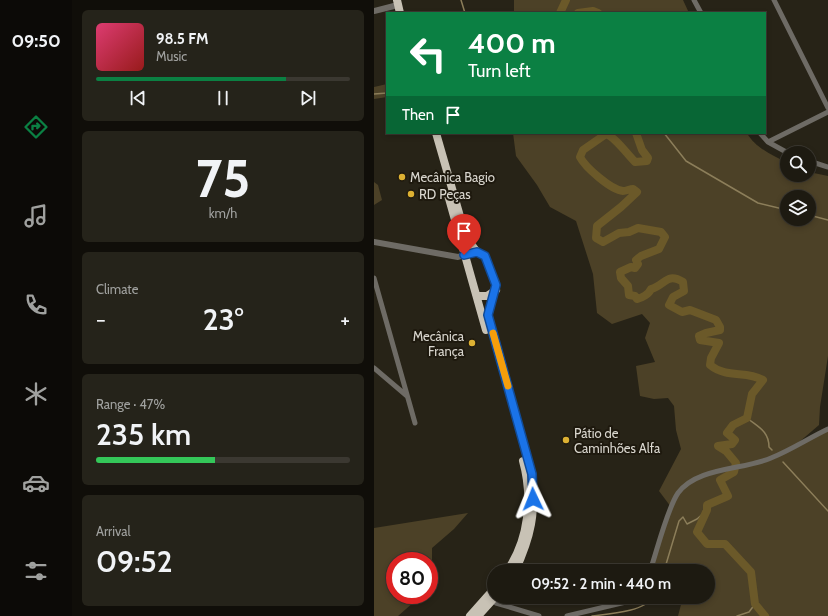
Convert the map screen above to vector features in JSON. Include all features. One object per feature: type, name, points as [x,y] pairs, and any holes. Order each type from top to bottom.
[{"type":"highway","points":[[430,134],[517,436],[525,469],[528,491],[528,514],[519,549],[511,564]]},
{"type":"highway","points":[[436,134],[466,237],[477,252],[485,256],[489,262],[496,285],[496,290],[488,315],[531,469],[533,485],[530,531],[527,544],[517,564]]},
{"type":"highway","points":[[464,255],[477,252]]},
{"type":"highway","points":[[477,296],[487,296],[496,290]]},
{"type":"highway","points":[[470,616],[487,597]]},
{"type":"highway","points":[[478,616],[488,604]]},
{"type":"street","points":[[694,0],[700,12]]},
{"type":"street","points":[[774,0],[828,108]]},
{"type":"street","points":[[374,11],[395,5]]},
{"type":"street","points":[[768,142],[828,112]]},
{"type":"street","points":[[761,134],[768,142],[780,149]]},
{"type":"street","points":[[816,163],[828,167]]},
{"type":"street","points":[[374,242],[458,257],[464,255]]},
{"type":"street","points":[[374,282],[415,423]]},
{"type":"street","points":[[374,368],[407,396]]},
{"type":"street","points":[[652,564],[673,502],[678,493],[694,480],[708,474],[744,467],[772,458],[828,428]]},
{"type":"street","points":[[499,604],[539,616]]},
{"type":"street","points":[[567,616],[617,604]]},
{"type":"shaded area","points":[[514,0],[683,0],[689,12],[514,12]]},
{"type":"shaded area","points":[[386,84],[386,97],[374,99],[374,87]]},
{"type":"shaded area","points":[[513,134],[748,134],[759,147],[780,159],[780,182],[816,182],[816,173],[828,176],[828,356],[820,407],[819,425],[798,443],[828,429],[828,616],[678,616],[681,604],[715,604],[715,564],[652,564],[671,507],[659,491],[681,449],[676,430],[674,406],[668,398],[654,399],[640,396],[636,366],[655,362],[645,338],[650,323],[642,314],[612,324],[597,313],[593,274],[576,221],[550,207],[537,185],[516,156]]},
{"type":"shaded area","points":[[374,182],[378,185],[382,200],[374,205]]},
{"type":"shaded area","points":[[468,513],[454,529],[432,548],[432,552],[386,552],[386,604],[412,604],[398,616],[374,616],[374,528]]},
{"type":"waterway","points":[[461,0],[465,12]]},
{"type":"waterway","points":[[560,12],[566,0]]},
{"type":"waterway","points":[[586,12],[596,12]]},
{"type":"waterway","points":[[374,94],[386,93]]},
{"type":"waterway","points":[[606,134],[617,142],[635,162],[647,161],[648,158],[642,150],[636,134]]},
{"type":"waterway","points":[[606,134],[583,150],[580,157],[593,172],[612,187],[623,191],[633,189],[637,192],[597,226],[596,238],[603,242],[619,233],[629,232],[638,228],[661,232],[665,237],[659,249],[641,256],[636,260],[638,264],[635,268],[631,267],[620,272],[621,278],[628,286],[629,295],[635,296],[637,299],[641,298],[651,289],[666,280],[673,278],[683,282],[684,291],[673,297],[669,305],[682,312],[690,310],[716,320],[720,327],[720,330],[699,336],[700,340],[719,343],[711,358],[710,365],[723,372],[750,375],[763,380],[752,394],[747,418],[733,425],[727,433],[735,440],[732,444],[718,446],[726,451],[736,463],[734,472],[720,480],[728,496],[707,505],[707,510],[697,532],[707,544],[725,544],[751,572],[755,604],[765,616]]},
{"type":"waterway","points":[[665,134],[686,161],[758,203],[780,208]]},
{"type":"waterway","points":[[816,217],[828,220]]},
{"type":"waterway","points":[[747,418],[765,433],[769,442],[769,447],[772,450]]},
{"type":"waterway","points":[[783,462],[828,511]]},
{"type":"waterway","points":[[666,564],[679,521],[683,517],[687,524],[697,519],[707,510]]},
{"type":"waterway","points":[[592,616],[634,609],[645,604]]},
{"type":"waterway","points":[[737,616],[749,612],[755,604]]},
{"type":"slow traffic","points":[[493,333],[508,386]]},
{"type":"place","name":"Mecânica Bagio","points":[[402,177]]},
{"type":"place","name":"RD Peças","points":[[411,194]]},
{"type":"place","name":"Mecânica França","points":[[472,343]]},
{"type":"place","name":"Pátio de Caminhões Alfa","points":[[566,440]]},
{"type":"route","points":[[464,255],[477,252],[485,256],[489,262],[496,285],[496,290],[491,300],[488,315],[532,474],[533,499]]}]
